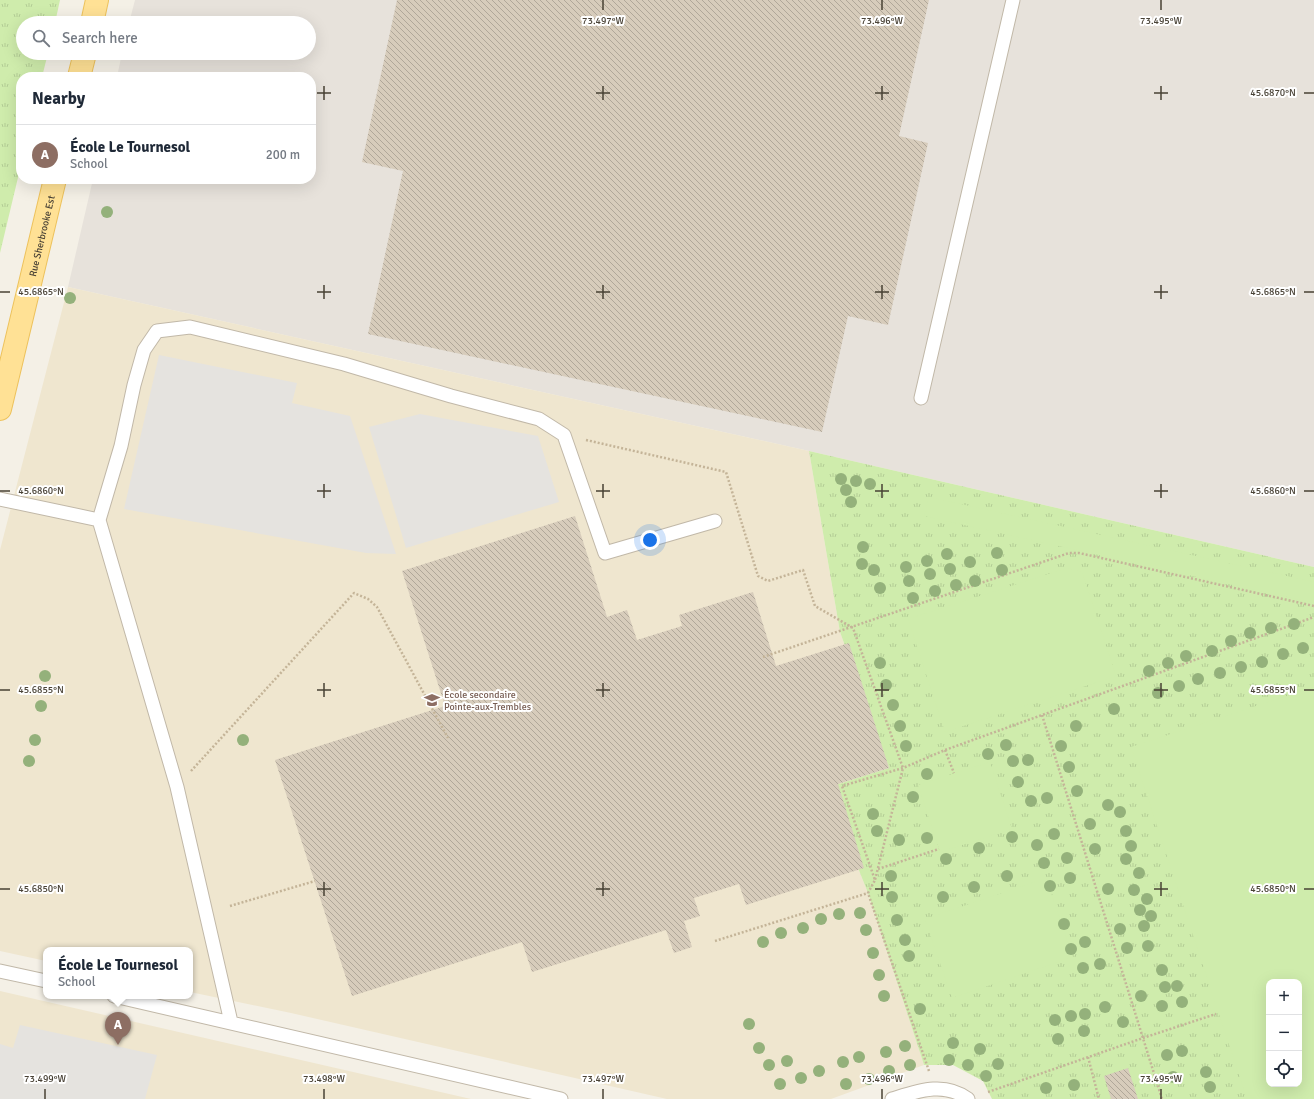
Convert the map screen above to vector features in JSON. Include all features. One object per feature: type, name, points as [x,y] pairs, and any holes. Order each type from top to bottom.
[{"type":"main road","points":[[94,16],[97,0]]},
{"type":"main road","points":[[80,72],[83,60]]},
{"type":"main road","name":"Rue Sherbrooke Est","points":[[0,409],[54,184]]},
{"type":"lane","points":[[921,398],[1013,0]]},
{"type":"lane","points":[[231,1022],[177,787],[99,520],[121,446],[134,385],[144,350],[157,331],[190,327],[344,364],[450,396],[539,419],[564,435],[605,553],[714,521]]},
{"type":"lane","points":[[0,499],[99,520]]},
{"type":"lane","points":[[0,970],[43,980]]},
{"type":"lane","points":[[128,999],[561,1099]]},
{"type":"lane","points":[[892,1099],[922,1090],[936,1088],[948,1090],[968,1099]]},
{"type":"path","points":[[763,657],[853,628],[1070,553],[1079,553],[1314,606]]},
{"type":"path","points":[[189,773],[354,593],[368,599],[377,607],[448,738]]},
{"type":"path","points":[[875,880],[842,786],[903,768],[945,750],[1314,617]]},
{"type":"path","points":[[714,941],[868,892],[875,880],[903,768],[853,628]]},
{"type":"path","points":[[1042,715],[1162,1099]]},
{"type":"path","points":[[945,750],[954,774]]},
{"type":"path","points":[[878,869],[939,849]]},
{"type":"path","points":[[230,906],[315,881]]},
{"type":"path","points":[[868,892],[936,1088]]},
{"type":"path","points":[[988,1092],[1216,1014]]},
{"type":"path","points":[[1088,1057],[1100,1099]]},
{"type":"shaded area","points":[[135,0],[1314,0],[1314,567],[809,451],[68,287],[92,184],[316,184],[316,72],[118,72],[121,60],[316,60],[316,16],[131,16]]},
{"type":"shaded area","name":"École secondaire Pointe-aux-Trembles","points":[[68,287],[809,451],[840,632],[889,768],[826,788],[868,893],[924,1065],[831,1099],[667,1099],[291,1013],[193,993],[193,947],[43,947],[43,960],[0,951],[0,550]]},
{"type":"shaded area","points":[[159,355],[297,383],[292,403],[350,416],[396,554],[366,553],[124,509]]},
{"type":"shaded area","points":[[420,414],[538,436],[559,502],[406,548],[369,427]]},
{"type":"shaded area","points":[[0,991],[471,1099],[0,1099]]},
{"type":"shaded area","points":[[20,1025],[157,1055],[145,1099],[0,1099],[0,1044],[13,1048]]},
{"type":"green space","points":[[0,0],[60,0],[57,16],[16,16],[16,60],[46,60],[43,72],[16,72],[16,184],[0,253]]},
{"type":"green space","points":[[809,451],[1314,567],[1314,1099],[992,1099],[983,1081],[953,1065],[924,1065],[868,893],[826,788],[889,768],[840,632]]},
{"type":"green space","points":[[929,497],[1314,582],[1314,603],[924,516]]},
{"type":"green space","points":[[1067,568],[1082,572],[1116,676],[945,732],[908,619]]},
{"type":"green space","points":[[1314,687],[1314,1099],[1247,1099],[1131,747]]},
{"type":"green space","points":[[990,762],[1012,829],[940,852],[918,785]]},
{"type":"green space","points":[[1046,878],[1073,957],[952,998],[925,919]]},
{"type":"building","points":[[397,0],[929,0],[899,136],[928,143],[888,325],[848,316],[822,432],[368,334],[403,171],[362,162]]},
{"type":"building","points":[[575,516],[607,617],[627,610],[637,640],[682,626],[679,615],[753,592],[776,666],[849,643],[889,768],[838,784],[864,868],[746,905],[739,884],[694,898],[700,916],[684,921],[692,947],[674,953],[666,930],[532,972],[522,942],[352,996],[275,760],[445,706],[402,571]]},
{"type":"building","points":[[1128,1068],[1138,1099],[1111,1099],[1104,1076]]},
{"type":"place","name":"École secondaire Pointe-aux-Trembles","points":[[432,700]]},
{"type":"place","name":"École Le Tournesol","points":[[118,1045]]}]
